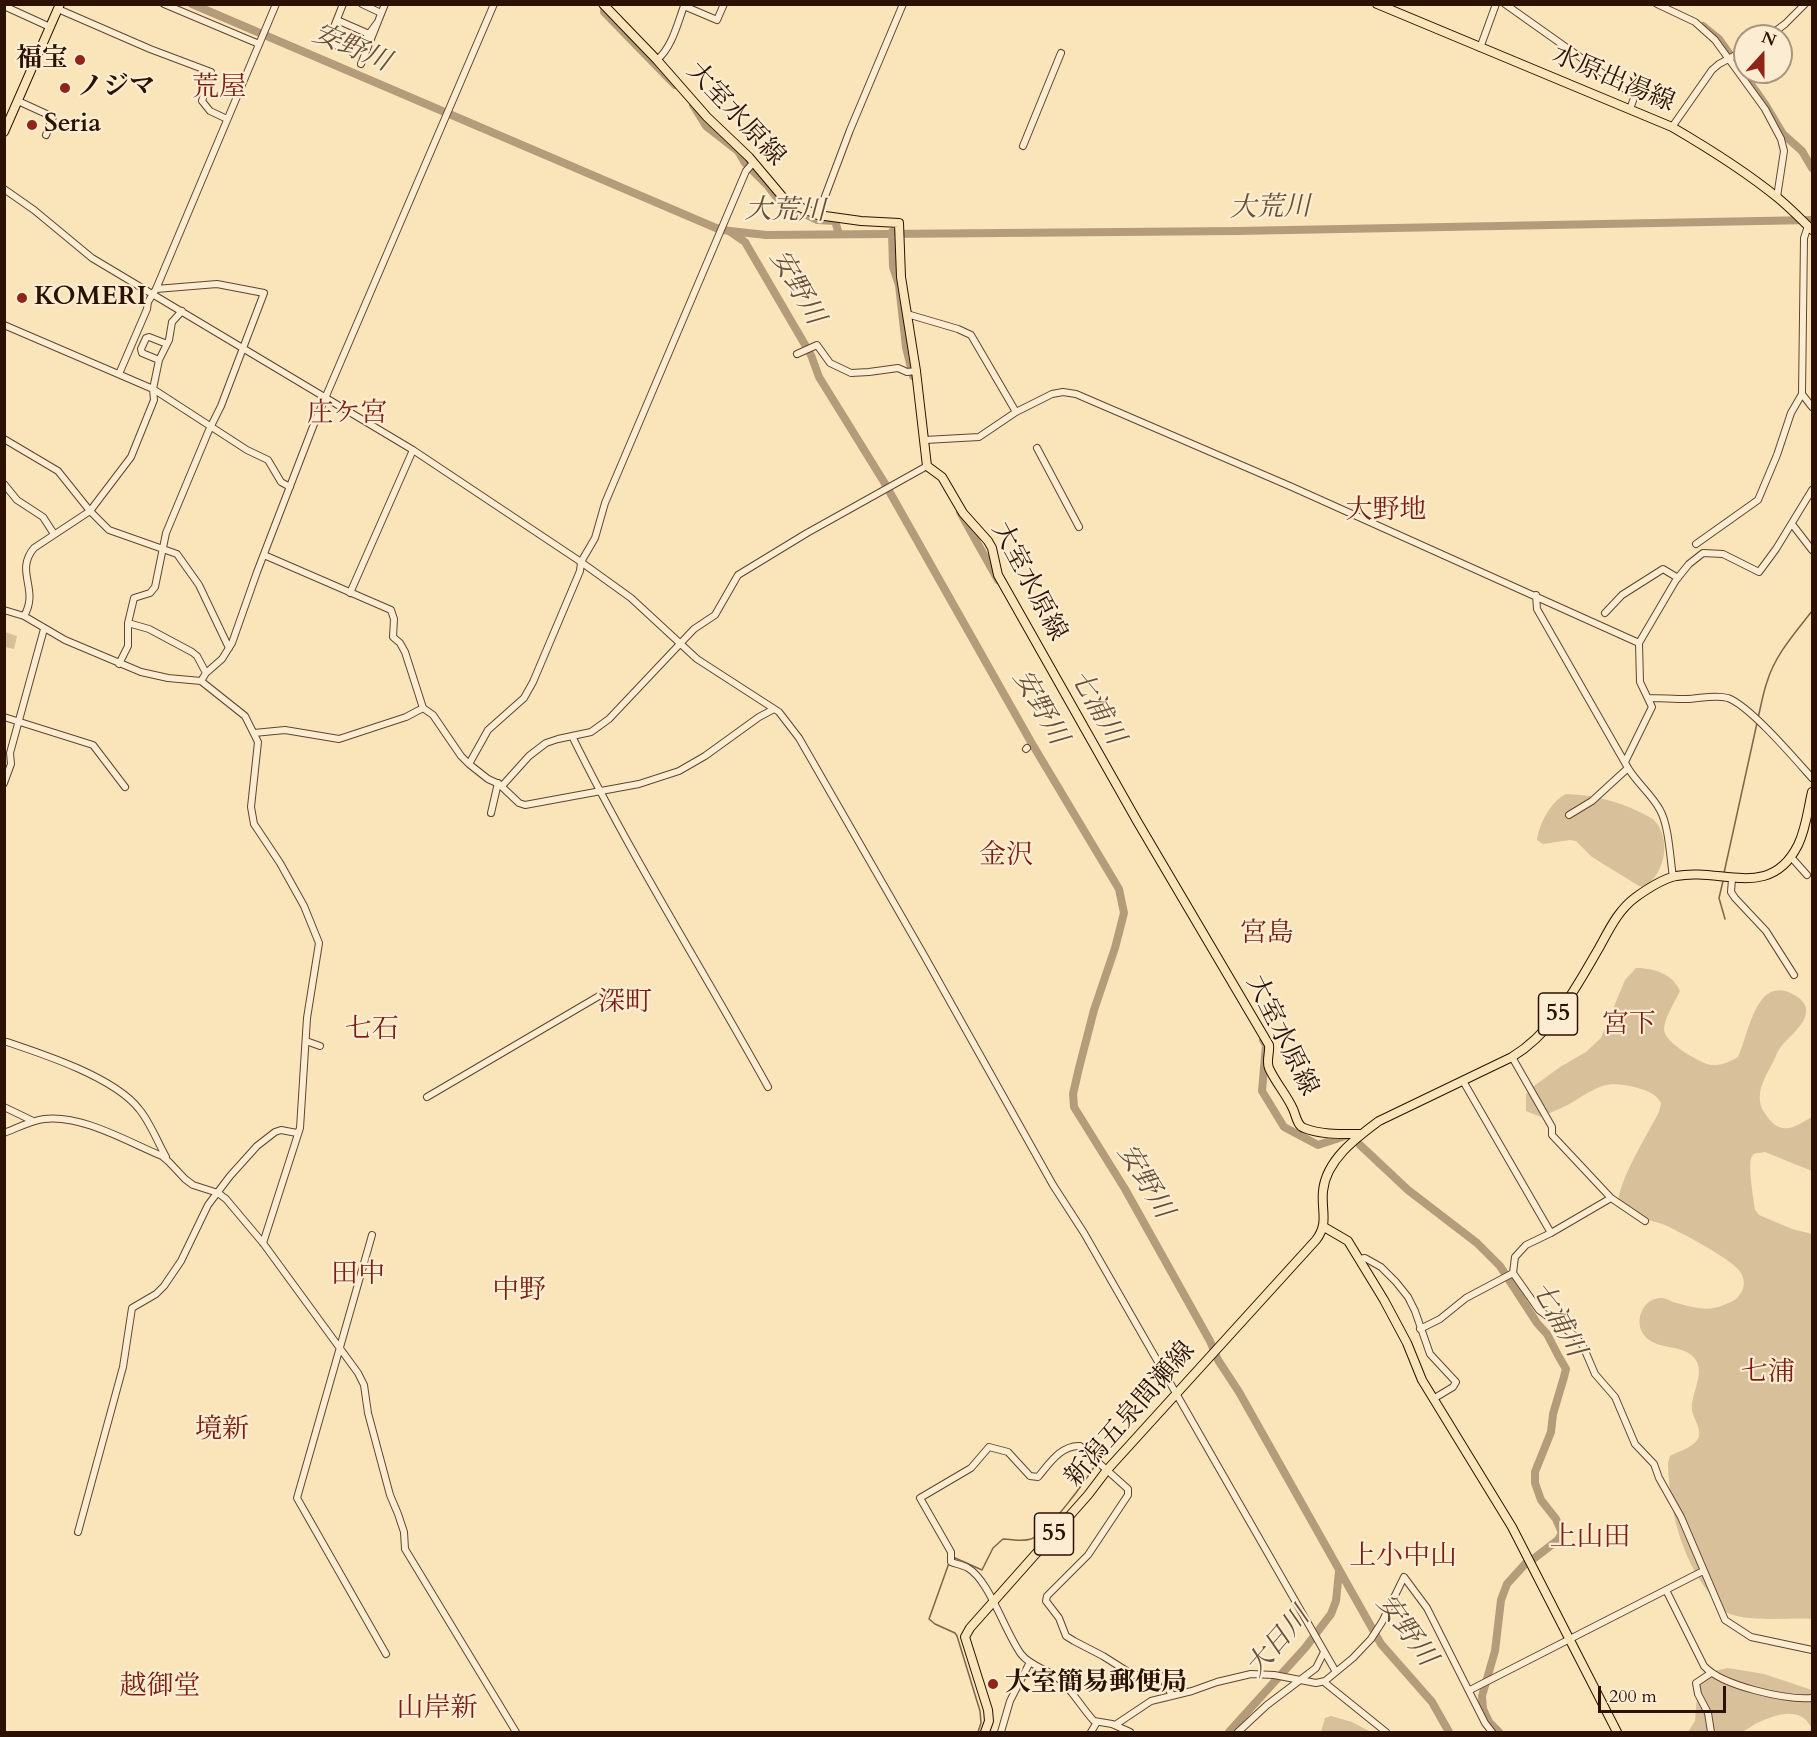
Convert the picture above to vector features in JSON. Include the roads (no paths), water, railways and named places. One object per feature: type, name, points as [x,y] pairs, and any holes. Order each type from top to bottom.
[{"type":"main road","name":"大室水原線","points":[[603,4],[786,201],[818,215],[899,223],[901,277],[916,371],[927,466],[942,477],[963,513],[992,548],[998,575],[1137,821],[1269,1046],[1267,1061],[1269,1068],[1289,1100],[1299,1125],[1303,1128],[1329,1132],[1360,1134]]},
{"type":"main road","name":"水原出湯線","points":[[1377,4],[1672,127],[1697,141],[1777,197],[1810,228]]},
{"type":"main road","points":[[4,132],[59,7]]},
{"type":"main road","name":"55","points":[[1324,1227],[1323,1190],[1328,1173],[1349,1144],[1360,1134],[1379,1121],[1512,1057],[1529,1045],[1546,1029],[1562,1008],[1624,908],[1644,892],[1673,877],[1695,875],[1754,879],[1772,873],[1791,857],[1803,833],[1812,792]]},
{"type":"main road","points":[[1324,1227],[1348,1241],[1360,1259],[1405,1338],[1422,1380],[1512,1527],[1617,1732]]},
{"type":"main road","name":"新潟五泉間瀬線","points":[[985,1732],[989,1721],[988,1710],[965,1636],[1088,1495],[1107,1470],[1316,1240],[1324,1227]]},
{"type":"street","points":[[164,4],[259,44]]},
{"type":"street","points":[[119,374],[276,4]]},
{"type":"street","points":[[343,4],[328,42],[355,53],[377,23]]},
{"type":"street","points":[[362,4],[381,13]]},
{"type":"street","points":[[361,64],[385,4]]},
{"type":"street","points":[[201,681],[230,648],[326,398],[494,4]]},
{"type":"street","points":[[657,60],[669,45],[684,6],[717,20],[724,4]]},
{"type":"street","points":[[818,215],[850,130],[903,4]]},
{"type":"street","points":[[1480,48],[1496,4]]},
{"type":"street","points":[[1505,4],[1632,94],[1634,98],[1630,109]]},
{"type":"street","points":[[1657,4],[1688,19],[1706,31],[1730,58],[1761,104],[1781,140],[1784,157],[1777,197]]},
{"type":"street","points":[[1785,24],[1804,4]]},
{"type":"street","points":[[4,6],[50,27]]},
{"type":"street","points":[[59,7],[150,49],[211,72],[202,101],[210,111],[227,119]]},
{"type":"street","points":[[337,20],[369,34]]},
{"type":"street","points":[[1023,146],[1061,53]]},
{"type":"street","points":[[1672,127],[1712,70],[1733,56]]},
{"type":"street","points":[[18,101],[53,117],[46,135]]},
{"type":"street","points":[[469,764],[488,730],[529,692],[580,571],[581,562],[595,538],[605,503],[751,165]]},
{"type":"street","points":[[4,189],[34,210],[92,258],[154,292],[413,450],[581,562],[631,598],[697,659],[774,709],[787,721],[799,738],[1053,1185],[1084,1233],[1336,1672]]},
{"type":"street","points":[[1696,543],[1758,500],[1777,455],[1791,413],[1802,394],[1806,350],[1804,238],[1807,229],[1810,228]]},
{"type":"street","points":[[119,664],[128,646],[128,623],[134,598],[150,593],[155,587],[166,533],[244,348],[264,293],[217,284],[154,292]]},
{"type":"street","points":[[24,616],[31,600],[24,567],[27,556],[34,548],[90,511],[131,457],[154,400],[153,389],[159,360],[172,322],[182,311]]},
{"type":"street","points":[[907,314],[958,328],[971,335],[1016,412]]},
{"type":"street","points":[[4,325],[153,389],[247,450],[268,460],[281,482],[290,488]]},
{"type":"street","points":[[159,360],[142,353],[141,350],[149,337],[166,344]]},
{"type":"street","points":[[799,353],[817,345],[830,363],[851,373],[898,368],[907,372],[916,371]]},
{"type":"street","points":[[925,440],[979,437],[1016,412],[1058,393],[1084,396],[1639,642]]},
{"type":"street","points":[[1802,394],[1812,407]]},
{"type":"street","points":[[4,439],[58,471],[90,511],[110,531],[177,554],[199,585],[230,648]]},
{"type":"street","points":[[1037,448],[1079,528]]},
{"type":"street","points":[[350,593],[413,450]]},
{"type":"street","points":[[491,813],[500,785],[528,756],[546,743],[598,729],[694,629],[715,615],[738,575],[807,533],[927,466]]},
{"type":"street","points":[[4,484],[17,500],[43,517],[54,534]]},
{"type":"street","points":[[1569,814],[1592,801],[1627,765],[1652,707],[1640,682],[1639,642],[1678,578],[1689,564],[1703,553],[1724,554],[1759,573],[1812,490]]},
{"type":"street","points":[[1792,524],[1812,550]]},
{"type":"street","points":[[264,555],[382,605],[393,613],[393,637],[405,652],[423,708],[432,716],[469,764],[500,785],[519,803],[525,805],[639,784],[679,771],[774,709]]},
{"type":"street","points":[[1605,613],[1622,595],[1663,569],[1678,578]]},
{"type":"street","points":[[1536,595],[1537,609],[1636,781],[1660,809],[1664,819],[1673,877]]},
{"type":"street","points":[[4,610],[24,616],[44,629],[92,652],[141,672],[168,678],[201,681],[245,716],[255,733],[258,742],[251,807],[254,824],[280,863],[304,906],[319,943],[309,998],[302,1107],[297,1133],[263,1243]]},
{"type":"street","points":[[128,623],[149,629],[192,652],[197,656],[206,673]]},
{"type":"street","points":[[4,783],[11,764],[10,753],[44,629]]},
{"type":"street","points":[[1648,698],[1728,699],[1784,746],[1812,778]]},
{"type":"street","points":[[255,733],[285,730],[339,739],[406,717],[423,708]]},
{"type":"street","points":[[4,717],[93,745],[125,787]]},
{"type":"street","points":[[572,736],[599,790],[683,942],[768,1087]]},
{"type":"street","points":[[1791,857],[1807,875]]},
{"type":"street","points":[[1726,878],[1735,898],[1777,945],[1794,975]]},
{"type":"street","points":[[427,1097],[599,996]]},
{"type":"street","points":[[4,1041],[99,1078],[122,1094],[138,1107],[168,1160],[184,1179],[193,1185],[217,1192],[226,1199],[263,1243],[340,1348],[363,1385],[384,1474],[404,1532],[405,1549],[516,1732]]},
{"type":"street","points":[[306,1041],[320,1046]]},
{"type":"street","points":[[1512,1057],[1552,1127],[1552,1135],[1611,1198],[1644,1221]]},
{"type":"street","points":[[1463,1081],[1551,1233]]},
{"type":"street","points":[[4,1107],[33,1121]]},
{"type":"street","points":[[4,1133],[33,1121],[64,1119],[79,1122],[168,1160]]},
{"type":"street","points":[[78,1532],[123,1367],[132,1308],[164,1286],[181,1261],[202,1215],[217,1192],[257,1146],[281,1130],[297,1133]]},
{"type":"street","points":[[1420,1329],[1440,1318],[1466,1298],[1510,1275],[1515,1257],[1520,1250],[1536,1239],[1551,1233],[1611,1198]]},
{"type":"street","points":[[372,1235],[297,1498],[386,1654]]},
{"type":"street","points":[[1360,1259],[1365,1258],[1382,1267],[1396,1282],[1408,1298],[1430,1354],[1456,1382],[1453,1387],[1433,1398]]},
{"type":"street","points":[[1510,1275],[1539,1310],[1571,1332],[1583,1346],[1595,1374],[1619,1404],[1635,1444],[1654,1464],[1659,1478],[1681,1517],[1723,1616],[1732,1626],[1751,1637],[1812,1650]]},
{"type":"street","points":[[1130,1732],[1115,1725],[1096,1722],[1070,1689],[1020,1653],[977,1576],[967,1567],[951,1562],[951,1552],[920,1498],[971,1468],[989,1447],[1008,1452],[1030,1476],[1038,1477],[1057,1454],[1076,1445],[1080,1446],[1128,1490],[1128,1495],[1088,1555],[1047,1596],[1046,1601],[1061,1622],[1066,1636],[1133,1675],[1160,1675],[1172,1695]]},
{"type":"street","points":[[1470,1690],[1703,1571]]},
{"type":"street","points":[[1115,1725],[1151,1701],[1251,1674],[1274,1675],[1316,1683],[1324,1682],[1371,1639],[1379,1628],[1404,1577],[1427,1608],[1485,1723],[1492,1732]]},
{"type":"street","points":[[1666,1590],[1704,1666],[1711,1672],[1733,1683],[1784,1697],[1812,1698]]},
{"type":"street","points":[[1238,1732],[1260,1711],[1316,1668],[1324,1652]]},
{"type":"street","points":[[1001,1732],[1010,1701],[1030,1662]]},
{"type":"street","points":[[1711,1672],[1696,1683],[1696,1688],[1708,1713],[1711,1732]]},
{"type":"street","points":[[1324,1682],[1386,1732]]},
{"type":"street","points":[[1091,1732],[1096,1722]]},
{"type":"waterway","name":"安野川","points":[[192,4],[716,228],[729,231],[745,242],[811,355],[819,377],[884,482],[1031,742],[1119,889],[1124,913],[1079,1068],[1073,1094],[1074,1107],[1125,1189],[1210,1341],[1218,1360],[1239,1392],[1381,1644],[1432,1702],[1449,1732]]},
{"type":"waterway","points":[[605,4],[604,12],[675,85]]},
{"type":"waterway","points":[[1703,26],[1719,39],[1765,104],[1783,134],[1802,151],[1812,168]]},
{"type":"waterway","points":[[693,105],[706,126],[738,151],[745,163],[781,203],[817,220],[835,221],[839,234]]},
{"type":"waterway","name":"大荒川","points":[[730,231],[766,235],[1237,231],[1812,220]]},
{"type":"waterway","name":"七浦川","points":[[892,232],[893,267],[899,285],[906,347],[913,376]]},
{"type":"waterway","name":"七浦川","points":[[960,512],[998,580]]},
{"type":"waterway","points":[[1758,718],[1766,686],[1775,663],[1812,611]]},
{"type":"waterway","points":[[1724,873],[1757,723]]},
{"type":"waterway","points":[[1723,881],[1719,898],[1725,919]]},
{"type":"waterway","name":"七浦川","points":[[1263,1040],[1266,1045],[1262,1091],[1284,1127],[1318,1145],[1345,1136]]},
{"type":"waterway","name":"七浦川","points":[[1360,1145],[1408,1190],[1477,1243],[1500,1266],[1537,1323],[1547,1334],[1566,1369],[1553,1414],[1551,1432],[1535,1472],[1535,1483],[1541,1500],[1556,1519],[1562,1533],[1558,1540],[1532,1560]]},
{"type":"waterway","points":[[1099,1460],[1116,1441]]},
{"type":"waterway","points":[[953,1557],[982,1570],[993,1548],[1003,1539],[1028,1540],[1039,1534],[1067,1505],[1096,1464]]},
{"type":"waterway","points":[[949,1563],[929,1619],[957,1636],[980,1711],[981,1723],[978,1732]]},
{"type":"waterway","name":"七浦川","points":[[1499,1732],[1489,1722],[1483,1709],[1482,1696],[1495,1651],[1501,1600],[1507,1584],[1526,1563]]},
{"type":"waterway","name":"大日川","points":[[1229,1732],[1305,1648],[1331,1614],[1336,1601],[1339,1572]]},
{"type":"place","name":"福宝","points":[[80,60]]},
{"type":"place","name":"ノジマ","points":[[65,88]]},
{"type":"place","name":"Seria","points":[[32,125]]},
{"type":"place","name":"KOMERI","points":[[22,298]]},
{"type":"place","name":"大室簡易郵便局","points":[[993,1684]]},
{"type":"district","name":"荒屋","points":[[219,89]]},
{"type":"district","name":"庄ケ宮","points":[[347,415]]},
{"type":"district","name":"大野地","points":[[1386,512]]},
{"type":"district","name":"金沢","points":[[1006,857]]},
{"type":"district","name":"宮島","points":[[1267,935]]},
{"type":"district","name":"深町","points":[[625,1004]]},
{"type":"district","name":"宮下","points":[[1629,1026]]},
{"type":"district","name":"七石","points":[[372,1031]]},
{"type":"district","name":"田中","points":[[358,1276]]},
{"type":"district","name":"中野","points":[[519,1292]]},
{"type":"district","name":"七浦","points":[[1768,1374]]},
{"type":"district","name":"境新","points":[[222,1431]]},
{"type":"district","name":"上山田","points":[[1590,1539]]},
{"type":"district","name":"上小中山","points":[[1403,1558]]},
{"type":"district","name":"越御堂","points":[[160,1688]]},
{"type":"district","name":"山岸新","points":[[437,1710]]}]
